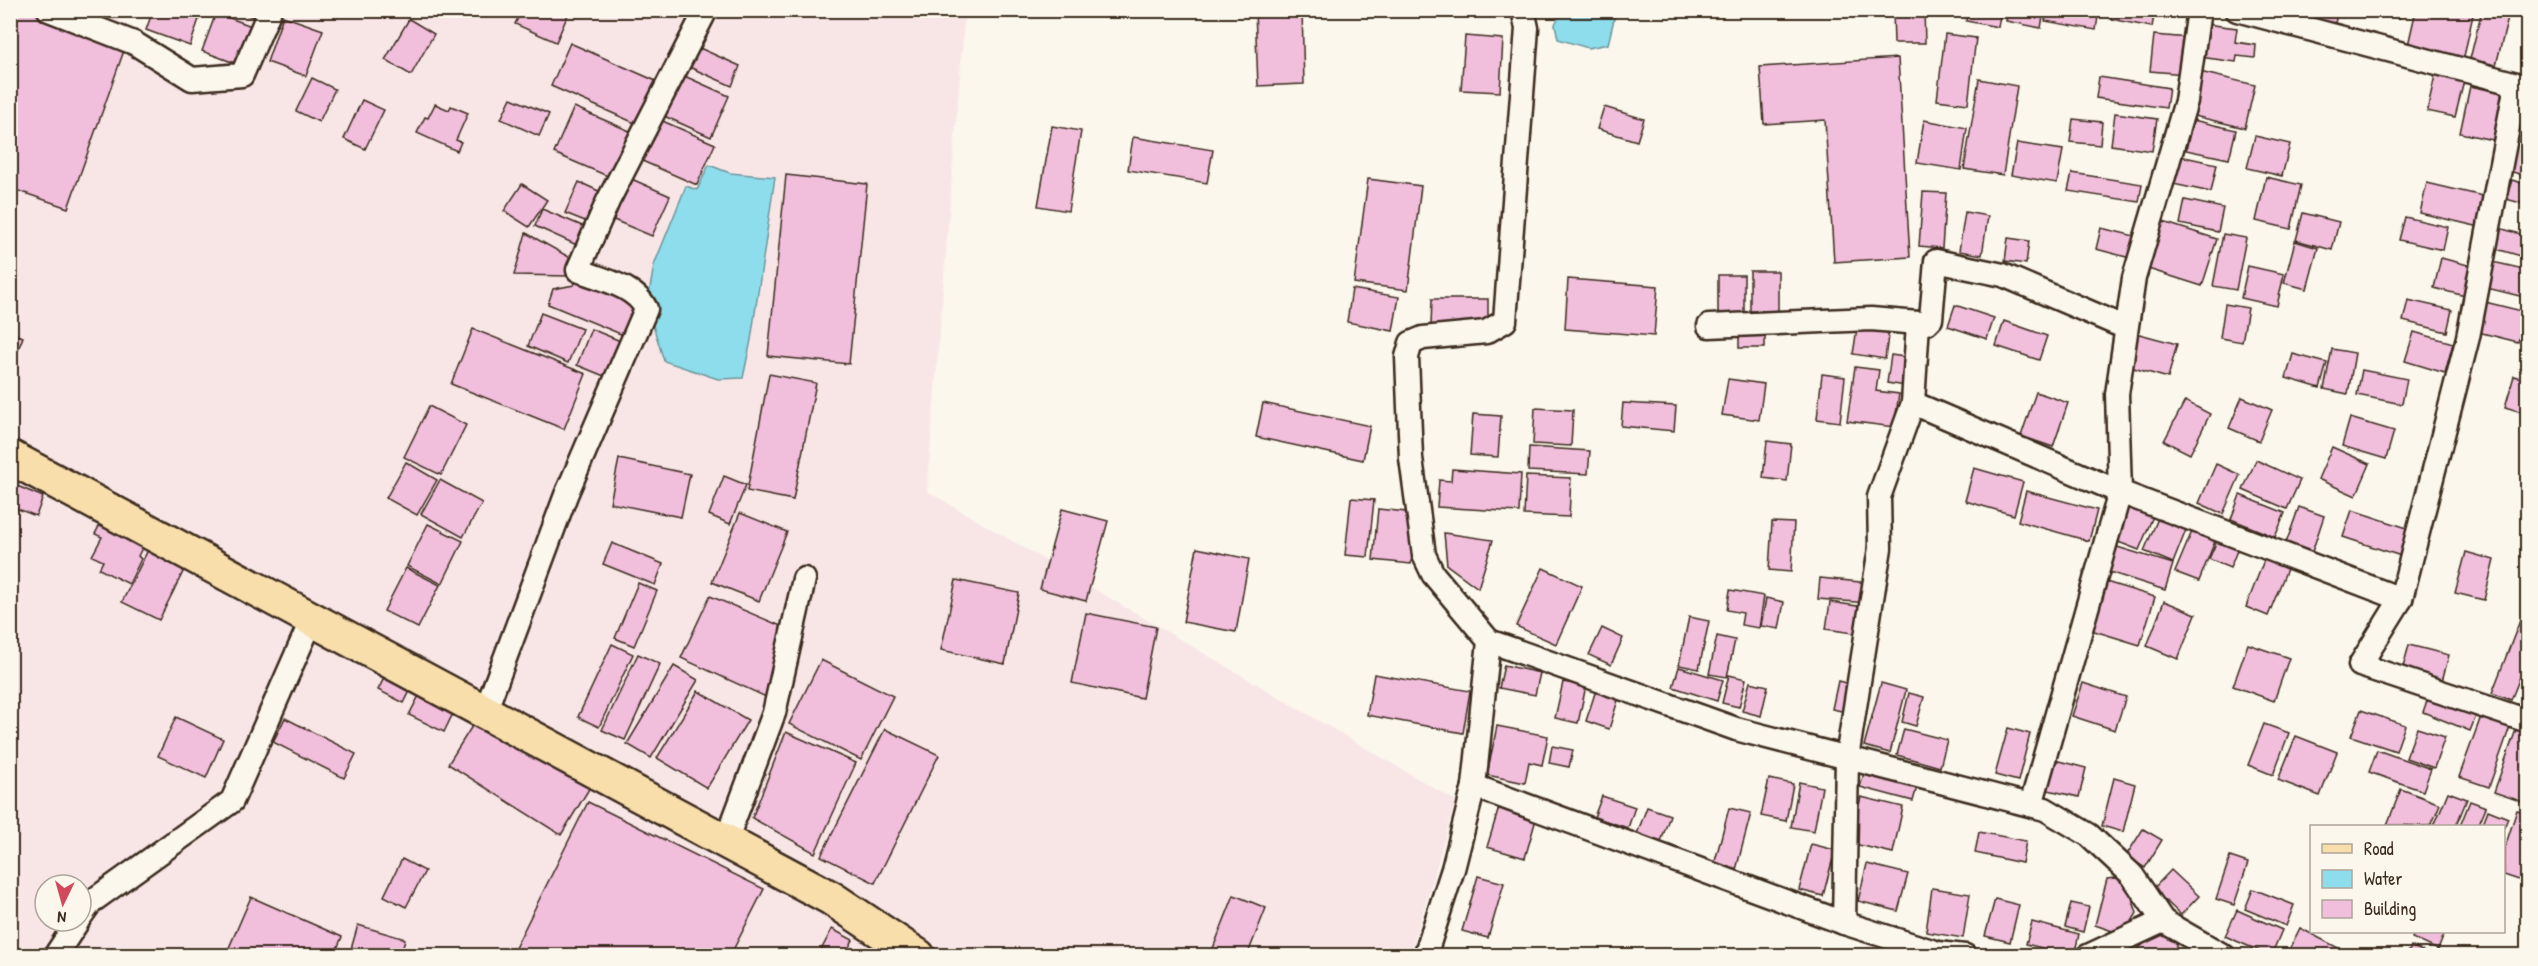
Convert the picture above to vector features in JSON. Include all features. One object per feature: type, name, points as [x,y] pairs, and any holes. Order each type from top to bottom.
[{"type":"main road","points":[[10,457],[831,897],[918,956]]},
{"type":"street","points":[[49,10],[134,43],[192,79],[242,75],[270,10]]},
{"type":"street","points":[[485,712],[566,495],[646,309],[641,298],[632,292],[578,270],[608,201],[706,10]]},
{"type":"street","points":[[1523,10],[1527,28],[1505,321],[1486,332],[1423,338],[1411,343],[1407,357],[1411,458],[1424,555],[1433,574],[1490,641],[1736,729],[2044,809],[2089,835],[2132,875],[2163,921],[2224,956]]},
{"type":"street","points":[[2031,805],[2120,492],[2117,393],[2134,278],[2186,101],[2199,10]]},
{"type":"street","points":[[2236,10],[2522,86],[2468,337],[2401,598],[2360,665],[2528,721]]},
{"type":"street","points":[[1709,326],[1871,319],[1927,324],[1931,319],[1936,261],[2003,275],[2117,324]]},
{"type":"street","points":[[1844,923],[1847,758],[1880,548],[1879,497],[1913,403],[1918,323]]},
{"type":"street","points":[[1913,403],[2120,492],[2401,598]]},
{"type":"street","points":[[726,841],[774,713],[804,579]]},
{"type":"street","points":[[93,900],[232,801],[312,619]]},
{"type":"street","points":[[1425,956],[1453,869],[1474,786],[1490,641]]},
{"type":"street","points":[[1474,786],[1844,923],[1937,954],[1965,956]]},
{"type":"street","points":[[2088,956],[2163,921]]},
{"type":"street","points":[[55,956],[70,933]]},
{"type":"shaded area","points":[[10,11],[105,11],[213,82],[239,11],[965,11],[927,491],[1456,801],[1410,955],[11,955]]},
{"type":"water","points":[[1562,11],[1616,11],[1608,44],[1588,48],[1558,39],[1555,24]]},
{"type":"water","points":[[709,165],[730,173],[775,177],[751,340],[743,378],[718,379],[664,361],[647,306],[654,265],[686,186],[697,190]]},
{"type":"building","points":[[10,10],[29,10],[126,45],[68,208],[10,188],[10,140],[14,130],[10,129]]},
{"type":"building","points":[[153,10],[202,10],[190,46],[146,30]]},
{"type":"building","points":[[234,10],[267,10],[263,21]]},
{"type":"building","points":[[522,10],[570,10],[556,42],[515,24]]},
{"type":"building","points":[[1255,10],[1302,10],[1304,84],[1258,86]]},
{"type":"building","points":[[1893,10],[1924,10],[1925,43],[1894,43]]},
{"type":"building","points":[[1968,10],[2001,10],[1998,27],[1966,21]]},
{"type":"building","points":[[2008,10],[2044,10],[2041,28],[2006,21]]},
{"type":"building","points":[[2047,10],[2099,10],[2096,30],[2045,21]]},
{"type":"building","points":[[2111,10],[2155,10],[2152,27],[2110,19]]},
{"type":"building","points":[[2307,10],[2338,10],[2334,27],[2305,19]]},
{"type":"building","points":[[2365,10],[2401,10],[2399,18]]},
{"type":"building","points":[[2416,10],[2474,10],[2462,66],[2406,54]]},
{"type":"building","points":[[2482,10],[2509,14],[2496,65],[2470,59]]},
{"type":"building","points":[[216,13],[257,28],[243,66],[202,51]]},
{"type":"building","points":[[283,16],[323,30],[306,76],[267,62]]},
{"type":"building","points":[[409,19],[434,34],[411,75],[385,60]]},
{"type":"building","points":[[2205,24],[2237,28],[2235,42],[2256,45],[2255,58],[2237,56],[2236,62],[2200,57]]},
{"type":"building","points":[[1945,34],[1976,38],[1968,104],[1937,100]]},
{"type":"building","points":[[2154,35],[2189,38],[2185,74],[2150,71]]},
{"type":"building","points":[[1465,36],[1503,39],[1500,92],[1461,90]]},
{"type":"building","points":[[570,43],[656,81],[637,124],[551,86]]},
{"type":"building","points":[[695,46],[740,66],[732,86],[687,66]]},
{"type":"building","points":[[1898,58],[1910,257],[1834,262],[1825,120],[1764,124],[1760,67]]},
{"type":"building","points":[[2436,71],[2465,77],[2455,117],[2427,111]]},
{"type":"building","points":[[2200,72],[2255,85],[2245,128],[2190,115]]},
{"type":"building","points":[[680,74],[729,96],[711,137],[662,115]]},
{"type":"building","points":[[2099,77],[2169,88],[2166,108],[2096,98]]},
{"type":"building","points":[[312,78],[335,89],[319,122],[296,111]]},
{"type":"building","points":[[1979,79],[2017,86],[2003,175],[1964,169]]},
{"type":"building","points":[[2470,86],[2503,93],[2493,140],[2460,133]]},
{"type":"building","points":[[511,98],[549,114],[539,136],[501,119]]},
{"type":"building","points":[[362,100],[384,110],[365,149],[344,139]]},
{"type":"building","points":[[435,104],[449,110],[451,106],[468,113],[456,140],[461,142],[457,151],[417,133]]},
{"type":"building","points":[[574,107],[632,132],[612,178],[554,153]]},
{"type":"building","points":[[1604,107],[1644,119],[1637,141],[1597,129]]},
{"type":"building","points":[[2115,113],[2157,119],[2152,151],[2111,145]]},
{"type":"building","points":[[658,119],[715,144],[697,185],[640,160]]},
{"type":"building","points":[[2073,119],[2102,122],[2100,145],[2070,142]]},
{"type":"building","points":[[1924,120],[1967,128],[1961,170],[1917,163]]},
{"type":"building","points":[[2193,120],[2236,130],[2229,159],[2186,150]]},
{"type":"building","points":[[1052,126],[1081,131],[1068,211],[1038,206]]},
{"type":"building","points":[[2255,136],[2290,144],[2282,176],[2247,168]]},
{"type":"building","points":[[1133,137],[1213,150],[1207,183],[1128,170]]},
{"type":"building","points":[[2017,143],[2063,150],[2057,183],[2011,175]]},
{"type":"building","points":[[2513,143],[2528,146],[2526,176],[2506,170]]},
{"type":"building","points":[[2180,156],[2217,164],[2211,192],[2173,184]]},
{"type":"building","points":[[2072,173],[2142,184],[2139,202],[2068,191]]},
{"type":"building","points":[[786,175],[867,184],[849,364],[768,356]]},
{"type":"building","points":[[627,177],[670,196],[652,236],[609,218]]},
{"type":"building","points":[[2266,177],[2301,185],[2291,229],[2256,221]]},
{"type":"building","points":[[1368,179],[1421,186],[1408,290],[1354,283]]},
{"type":"building","points":[[2512,180],[2528,185],[2528,205],[2506,199]]},
{"type":"building","points":[[579,182],[603,193],[590,223],[565,213]]},
{"type":"building","points":[[2427,183],[2487,197],[2480,227],[2420,213]]},
{"type":"building","points":[[522,184],[547,200],[529,227],[504,211]]},
{"type":"building","points":[[1923,192],[1946,193],[1942,248],[1919,246]]},
{"type":"building","points":[[2185,200],[2223,208],[2218,232],[2180,224]]},
{"type":"building","points":[[542,209],[587,228],[579,246],[535,226]]},
{"type":"building","points":[[1965,212],[1988,216],[1982,255],[1959,251]]},
{"type":"building","points":[[2303,213],[2339,222],[2332,250],[2296,240]]},
{"type":"building","points":[[2405,217],[2448,227],[2443,250],[2399,240]]},
{"type":"building","points":[[2160,221],[2217,239],[2202,286],[2145,268]]},
{"type":"building","points":[[2101,228],[2139,237],[2134,259],[2096,249]]},
{"type":"building","points":[[2499,228],[2528,236],[2528,258],[2493,248]]},
{"type":"building","points":[[526,233],[576,261],[569,276],[514,275]]},
{"type":"building","points":[[2223,234],[2246,238],[2236,290],[2213,286]]},
{"type":"building","points":[[2008,238],[2029,241],[2026,264],[2005,261]]},
{"type":"building","points":[[2295,241],[2318,248],[2307,289],[2284,283]]},
{"type":"building","points":[[2441,258],[2472,266],[2465,296],[2434,288]]},
{"type":"building","points":[[2493,262],[2528,270],[2528,298],[2487,288]]},
{"type":"building","points":[[2248,266],[2284,274],[2277,306],[2241,298]]},
{"type":"building","points":[[1750,271],[1778,271],[1778,311],[1750,311]]},
{"type":"building","points":[[1718,275],[1744,275],[1744,315],[1718,316]]},
{"type":"building","points":[[577,277],[636,301],[623,335],[548,304],[553,289],[574,285]]},
{"type":"building","points":[[1568,279],[1658,286],[1654,336],[1565,329]]},
{"type":"building","points":[[1352,289],[1399,297],[1393,331],[1347,322]]},
{"type":"building","points":[[1432,299],[1488,299],[1488,327],[1431,326]]},
{"type":"building","points":[[2408,300],[2452,310],[2447,332],[2403,321]]},
{"type":"building","points":[[2485,302],[2526,312],[2518,342],[2478,332]]},
{"type":"building","points":[[2225,304],[2248,308],[2242,342],[2220,338]]},
{"type":"building","points":[[1955,305],[1994,318],[1987,339],[1948,326]]},
{"type":"building","points":[[541,313],[582,329],[568,363],[528,346]]},
{"type":"building","points":[[2004,321],[2047,336],[2039,360],[1996,346]]},
{"type":"building","points":[[1858,323],[1889,328],[1885,359],[1853,354]]},
{"type":"building","points":[[1739,326],[1765,326],[1765,348],[1739,348]]},
{"type":"building","points":[[473,329],[586,374],[564,429],[451,384]]},
{"type":"building","points":[[591,329],[623,342],[609,378],[577,365]]},
{"type":"building","points":[[2132,332],[2177,344],[2168,378],[2123,365]]},
{"type":"building","points":[[2414,332],[2453,343],[2445,373],[2405,361]]},
{"type":"building","points":[[10,333],[23,337],[10,371]]},
{"type":"building","points":[[2332,349],[2355,353],[2348,394],[2324,389]]},
{"type":"building","points":[[2293,354],[2327,363],[2320,388],[2286,378]]},
{"type":"building","points":[[1891,355],[1911,358],[1906,386],[1887,383]]},
{"type":"building","points":[[1855,367],[1879,370],[1876,391],[1899,394],[1894,427],[1847,421]]},
{"type":"building","points":[[2362,370],[2407,379],[2402,404],[2357,395]]},
{"type":"building","points":[[769,374],[816,383],[793,500],[747,491]]},
{"type":"building","points":[[1822,374],[1845,377],[1840,422],[1817,419]]},
{"type":"building","points":[[2514,376],[2528,380],[2528,414],[2505,407]]},
{"type":"building","points":[[1728,379],[1764,384],[1759,420],[1722,415]]},
{"type":"building","points":[[2036,392],[2068,403],[2053,447],[2021,436]]},
{"type":"building","points":[[2242,397],[2272,410],[2259,441],[2229,428]]},
{"type":"building","points":[[2185,401],[2210,414],[2190,454],[2164,441]]},
{"type":"building","points":[[1263,403],[1370,426],[1363,460],[1256,437]]},
{"type":"building","points":[[1623,403],[1676,406],[1674,431],[1621,426]]},
{"type":"building","points":[[429,406],[466,425],[441,475],[404,457]]},
{"type":"building","points":[[1535,408],[1573,410],[1571,446],[1533,444]]},
{"type":"building","points":[[1473,414],[1501,416],[1498,457],[1470,455]]},
{"type":"building","points":[[2350,418],[2394,431],[2386,459],[2342,446]]},
{"type":"building","points":[[1767,441],[1791,444],[1787,481],[1763,478]]},
{"type":"building","points":[[1529,447],[1590,451],[1588,474],[1528,471]]},
{"type":"building","points":[[2332,447],[2370,464],[2356,496],[2318,479]]},
{"type":"building","points":[[619,459],[690,474],[681,517],[610,503]]},
{"type":"building","points":[[2256,460],[2300,480],[2287,509],[2243,490]]},
{"type":"building","points":[[406,462],[437,480],[417,515],[386,498]]},
{"type":"building","points":[[2216,464],[2240,475],[2223,514],[2199,503]]},
{"type":"building","points":[[1974,468],[2023,482],[2014,515],[1965,501]]},
{"type":"building","points":[[1452,469],[1521,474],[1519,512],[1437,507],[1439,480],[1451,481]]},
{"type":"building","points":[[724,476],[746,485],[730,524],[709,515]]},
{"type":"building","points":[[1526,476],[1571,478],[1569,517],[1524,515]]},
{"type":"building","points":[[440,480],[482,503],[463,537],[421,514]]},
{"type":"building","points":[[15,485],[43,497],[36,516],[10,506],[10,497]]},
{"type":"building","points":[[2026,491],[2097,510],[2089,541],[2018,521]]},
{"type":"building","points":[[2240,495],[2285,513],[2275,537],[2231,519]]},
{"type":"building","points":[[2124,497],[2156,509],[2139,550],[2108,538]]},
{"type":"building","points":[[1351,498],[1374,500],[1368,557],[1345,555]]},
{"type":"building","points":[[2299,507],[2324,516],[2311,555],[2285,546]]},
{"type":"building","points":[[1062,509],[1108,521],[1086,601],[1040,589]]},
{"type":"building","points":[[1378,509],[1416,513],[1411,564],[1373,560]]},
{"type":"building","points":[[2162,509],[2190,520],[2173,563],[2144,551]]},
{"type":"building","points":[[2352,510],[2410,529],[2401,556],[2343,537]]},
{"type":"building","points":[[740,513],[787,532],[759,601],[712,582]]},
{"type":"building","points":[[105,515],[148,536],[138,556],[141,559],[129,584],[99,569],[103,561],[92,556],[102,537],[95,534]]},
{"type":"building","points":[[1772,522],[1794,523],[1791,572],[1769,570]]},
{"type":"building","points":[[2196,522],[2219,531],[2199,581],[2175,572]]},
{"type":"building","points":[[428,524],[463,541],[442,584],[407,566]]},
{"type":"building","points":[[1444,533],[1493,540],[1478,588],[1447,565]]},
{"type":"building","points":[[2220,534],[2240,543],[2230,568],[2209,559]]},
{"type":"building","points":[[153,540],[190,558],[159,620],[122,602]]},
{"type":"building","points":[[612,543],[663,564],[655,585],[603,564]]},
{"type":"building","points":[[2114,546],[2173,564],[2165,590],[2106,571]]},
{"type":"building","points":[[1197,548],[1249,559],[1236,632],[1183,622]]},
{"type":"building","points":[[2466,552],[2494,560],[2484,600],[2455,593]]},
{"type":"building","points":[[2266,555],[2289,564],[2268,616],[2246,607]]},
{"type":"building","points":[[406,568],[440,585],[418,628],[384,611]]},
{"type":"building","points":[[1543,568],[1582,586],[1556,644],[1516,626]]},
{"type":"building","points":[[1820,578],[1870,583],[1868,603],[1818,599]]},
{"type":"building","points":[[956,580],[1019,593],[1005,664],[941,650]]},
{"type":"building","points":[[2106,582],[2155,597],[2140,645],[2091,630]]},
{"type":"building","points":[[638,583],[657,591],[634,646],[615,638]]},
{"type":"building","points":[[1730,590],[1764,596],[1759,628],[1741,625],[1743,613],[1727,610]]},
{"type":"building","points":[[710,596],[781,626],[766,697],[681,658]]},
{"type":"building","points":[[1766,598],[1784,602],[1779,629],[1761,626]]},
{"type":"building","points":[[2164,601],[2196,614],[2178,659],[2147,646]]},
{"type":"building","points":[[1830,602],[1864,607],[1860,634],[1826,629]]},
{"type":"building","points":[[1086,613],[1156,627],[1142,698],[1072,683]]},
{"type":"building","points":[[1689,617],[1709,621],[1699,669],[1679,665]]},
{"type":"building","points":[[2521,618],[2528,620],[2528,657],[2511,700],[2492,693]]},
{"type":"building","points":[[1602,628],[1623,638],[1611,665],[1589,655]]},
{"type":"building","points":[[1717,636],[1735,640],[1727,677],[1709,674]]},
{"type":"building","points":[[612,644],[633,654],[599,727],[578,717]]},
{"type":"building","points":[[2248,644],[2289,658],[2274,701],[2233,686]]},
{"type":"building","points":[[2409,645],[2449,655],[2442,681],[2402,671]]},
{"type":"building","points":[[638,654],[660,664],[625,740],[602,730]]},
{"type":"building","points":[[821,660],[893,696],[861,760],[789,724]]},
{"type":"building","points":[[1504,665],[1540,673],[1535,695],[1499,688]]},
{"type":"building","points":[[674,666],[698,680],[651,758],[627,744]]},
{"type":"building","points":[[1679,667],[1723,680],[1717,701],[1673,687]]},
{"type":"building","points":[[386,674],[412,687],[404,703],[378,690]]},
{"type":"building","points":[[1374,674],[1470,691],[1463,733],[1367,715]]},
{"type":"building","points":[[1729,675],[1746,679],[1739,707],[1722,703]]},
{"type":"building","points":[[1838,681],[1858,686],[1851,713],[1832,709]]},
{"type":"building","points":[[1563,682],[1586,686],[1578,723],[1555,718]]},
{"type":"building","points":[[1750,682],[1768,686],[1761,716],[1742,711]]},
{"type":"building","points":[[1881,683],[1906,690],[1890,753],[1864,746]]},
{"type":"building","points":[[2083,683],[2126,697],[2115,730],[2072,716]]},
{"type":"building","points":[[424,686],[458,703],[444,732],[409,715]]},
{"type":"building","points":[[1596,690],[1619,697],[1609,729],[1586,721]]},
{"type":"building","points":[[698,691],[748,720],[707,788],[657,758]]},
{"type":"building","points":[[2430,692],[2478,711],[2470,731],[2423,712]]},
{"type":"building","points":[[1909,693],[1924,697],[1916,726],[1902,722]]},
{"type":"building","points":[[2361,710],[2405,725],[2396,751],[2351,736]]},
{"type":"building","points":[[2483,711],[2512,721],[2489,787],[2459,777]]},
{"type":"building","points":[[479,715],[592,784],[561,835],[448,764]]},
{"type":"building","points":[[176,717],[223,739],[206,778],[158,756]]},
{"type":"building","points":[[285,718],[356,754],[344,778],[273,742]]},
{"type":"building","points":[[2264,724],[2289,733],[2273,775],[2248,765]]},
{"type":"building","points":[[2518,724],[2528,727],[2528,790],[2523,802],[2494,792]]},
{"type":"building","points":[[1497,726],[1548,736],[1542,765],[1529,762],[1525,783],[1487,775]]},
{"type":"building","points":[[2008,728],[2030,734],[2018,781],[1995,775]]},
{"type":"building","points":[[2417,728],[2445,737],[2434,768],[2406,758]]},
{"type":"building","points":[[885,729],[939,755],[875,883],[821,856]]},
{"type":"building","points":[[1904,729],[1947,740],[1940,767],[1897,755]]},
{"type":"building","points":[[786,732],[856,763],[815,853],[752,818]]},
{"type":"building","points":[[2296,736],[2337,752],[2320,796],[2278,780]]},
{"type":"building","points":[[1552,746],[1573,750],[1569,767],[1549,763]]},
{"type":"building","points":[[2377,750],[2431,769],[2423,791],[2369,772]]},
{"type":"building","points":[[2055,760],[2086,768],[2079,797],[2048,790]]},
{"type":"building","points":[[1866,767],[1919,780],[1913,801],[1860,787]]},
{"type":"building","points":[[2114,778],[2135,784],[2123,832],[2102,826]]},
{"type":"building","points":[[1769,779],[1793,784],[1786,821],[1761,816]]},
{"type":"building","points":[[1799,782],[1822,787],[1814,831],[1791,827]]},
{"type":"building","points":[[2401,789],[2440,804],[2431,825],[2387,825]]},
{"type":"building","points":[[2448,792],[2467,799],[2456,825],[2434,825]]},
{"type":"building","points":[[1602,796],[1635,807],[1628,828],[1594,817]]},
{"type":"building","points":[[1861,797],[1903,807],[1893,853],[1850,843]]},
{"type":"building","points":[[1501,801],[1538,812],[1525,858],[1487,847]]},
{"type":"building","points":[[2470,801],[2486,807],[2478,825],[2460,825]]},
{"type":"building","points":[[588,802],[764,889],[730,956],[511,956]]},
{"type":"building","points":[[1647,807],[1670,815],[1661,842],[1637,834]]},
{"type":"building","points":[[1729,808],[1751,813],[1736,870],[1714,865]]},
{"type":"building","points":[[2488,810],[2508,818],[2505,826],[2482,825]]},
{"type":"building","points":[[2517,810],[2528,813],[2528,866],[2522,881],[2505,875],[2505,847]]},
{"type":"building","points":[[2143,829],[2162,840],[2145,868],[2126,856]]},
{"type":"building","points":[[1979,832],[2026,841],[2022,863],[1975,853]]},
{"type":"building","points":[[1811,844],[1835,850],[1823,896],[1799,890]]},
{"type":"building","points":[[2230,857],[2248,863],[2234,905],[2216,899]]},
{"type":"building","points":[[402,859],[425,871],[406,907],[384,896]]},
{"type":"building","points":[[1867,864],[1908,874],[1898,911],[1858,901]]},
{"type":"building","points":[[2171,870],[2199,896],[2181,915],[2153,889]]},
{"type":"building","points":[[1478,876],[1504,883],[1488,938],[1462,931]]},
{"type":"building","points":[[2125,877],[2137,913],[2124,935],[2095,925],[2107,879]]},
{"type":"building","points":[[1932,888],[1970,894],[1963,938],[1926,932]]},
{"type":"building","points":[[2253,889],[2294,905],[2286,926],[2245,909]]},
{"type":"building","points":[[1234,895],[1266,908],[1247,956],[1210,956]]},
{"type":"building","points":[[251,897],[342,937],[334,956],[241,956],[228,950]]},
{"type":"building","points":[[1995,899],[2019,905],[2010,942],[1985,936]]},
{"type":"building","points":[[2071,903],[2089,907],[2083,932],[2065,927]]},
{"type":"building","points":[[2237,910],[2282,930],[2271,956],[2225,936]]},
{"type":"building","points":[[2032,922],[2079,934],[2074,956],[2026,944]]},
{"type":"building","points":[[358,925],[405,939],[401,956],[349,956]]},
{"type":"building","points":[[2300,928],[2348,953],[2347,956],[2286,956]]},
{"type":"building","points":[[832,929],[853,940],[844,956],[818,956]]},
{"type":"building","points":[[2157,929],[2177,943],[2173,956],[2132,956]]},
{"type":"building","points":[[2414,933],[2445,933],[2438,950],[2412,938]]},
{"type":"building","points":[[2411,946],[2433,956],[2407,956]]}]
